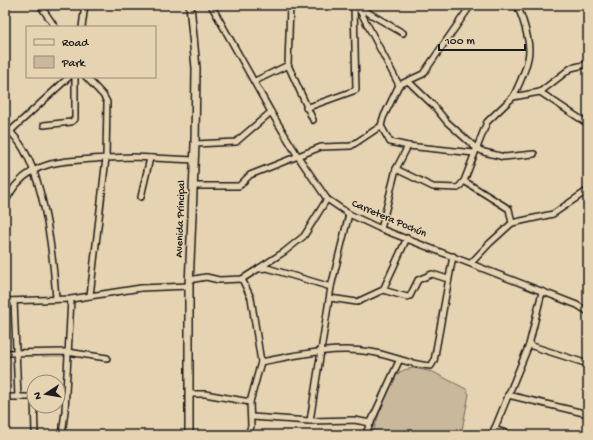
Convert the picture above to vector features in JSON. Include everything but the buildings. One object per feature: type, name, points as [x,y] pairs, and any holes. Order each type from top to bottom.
[{"type":"main road","name":"Avenida Principal","points":[[189,435],[189,283],[195,144],[196,68],[190,5]]},
{"type":"street","points":[[40,5],[55,26]]},
{"type":"street","points":[[82,26],[85,5]]},
{"type":"street","name":"Carretera Pochún","points":[[211,5],[256,81],[271,112],[299,158],[327,199],[349,214],[381,229],[577,305],[588,312]]},
{"type":"street","points":[[290,5],[288,65],[306,108],[313,120]]},
{"type":"street","points":[[193,186],[239,186],[250,175],[299,158],[321,147],[350,146],[381,126],[383,118],[400,85],[424,74],[471,5]]},
{"type":"street","points":[[396,169],[433,187],[458,188],[464,181],[487,122],[513,96],[524,70],[529,49],[523,22],[516,5]]},
{"type":"street","points":[[306,108],[356,90],[357,6]]},
{"type":"street","points":[[357,6],[400,85]]},
{"type":"street","points":[[357,6],[403,33]]},
{"type":"street","points":[[513,96],[540,92],[571,68],[588,64]]},
{"type":"street","points":[[256,81],[288,65]]},
{"type":"street","points":[[5,136],[68,78]]},
{"type":"street","points":[[44,124],[71,122],[75,119],[75,78]]},
{"type":"street","points":[[87,78],[103,95],[107,102],[106,158],[90,296]]},
{"type":"street","points":[[408,82],[434,106],[447,122],[475,150]]},
{"type":"street","points":[[540,92],[588,124]]},
{"type":"street","points":[[195,144],[236,142],[271,112]]},
{"type":"street","points":[[5,126],[24,150],[33,170],[53,256],[56,299]]},
{"type":"street","points":[[381,126],[390,142],[408,146],[475,150],[504,157],[534,154]]},
{"type":"street","points":[[381,229],[396,169],[408,146]]},
{"type":"street","points":[[5,202],[17,183],[33,170],[48,164],[106,158],[194,160]]},
{"type":"street","points":[[141,197],[150,158]]},
{"type":"street","points":[[464,181],[509,209],[512,223]]},
{"type":"street","points":[[471,263],[512,223],[553,214],[588,190]]},
{"type":"street","points":[[5,301],[71,299],[141,288],[189,283],[206,277],[219,280],[242,279],[284,252],[304,236],[327,199]]},
{"type":"street","points":[[310,421],[331,288],[349,214]]},
{"type":"street","points":[[383,290],[406,238]]},
{"type":"street","points":[[261,362],[322,350],[371,352],[399,361],[431,366],[434,361],[453,256]]},
{"type":"street","points":[[258,269],[267,268],[331,288]]},
{"type":"street","points":[[330,298],[357,302],[383,290],[407,297],[410,296],[418,280],[432,274],[448,279]]},
{"type":"street","points":[[242,279],[251,298],[261,362],[250,402],[252,426],[248,435]]},
{"type":"street","points":[[492,435],[529,345],[542,292]]},
{"type":"street","points":[[66,397],[67,352],[71,299]]},
{"type":"street","points":[[14,301],[18,397]]},
{"type":"street","points":[[529,345],[588,364]]},
{"type":"street","points":[[5,353],[67,352],[107,358]]},
{"type":"street","points":[[365,435],[399,361]]},
{"type":"street","points":[[189,394],[205,394],[250,402]]},
{"type":"street","points":[[508,395],[588,414]]},
{"type":"street","points":[[5,397],[26,397]]},
{"type":"street","points":[[34,414],[35,433]]},
{"type":"street","points":[[62,435],[64,414]]},
{"type":"street","points":[[252,417],[310,421],[354,420],[371,423]]},
{"type":"street","points":[[494,429],[512,435]]},
{"type":"green space","points":[[414,368],[433,372],[466,389],[469,394],[461,435],[372,435],[388,390],[397,375],[406,369]]}]
